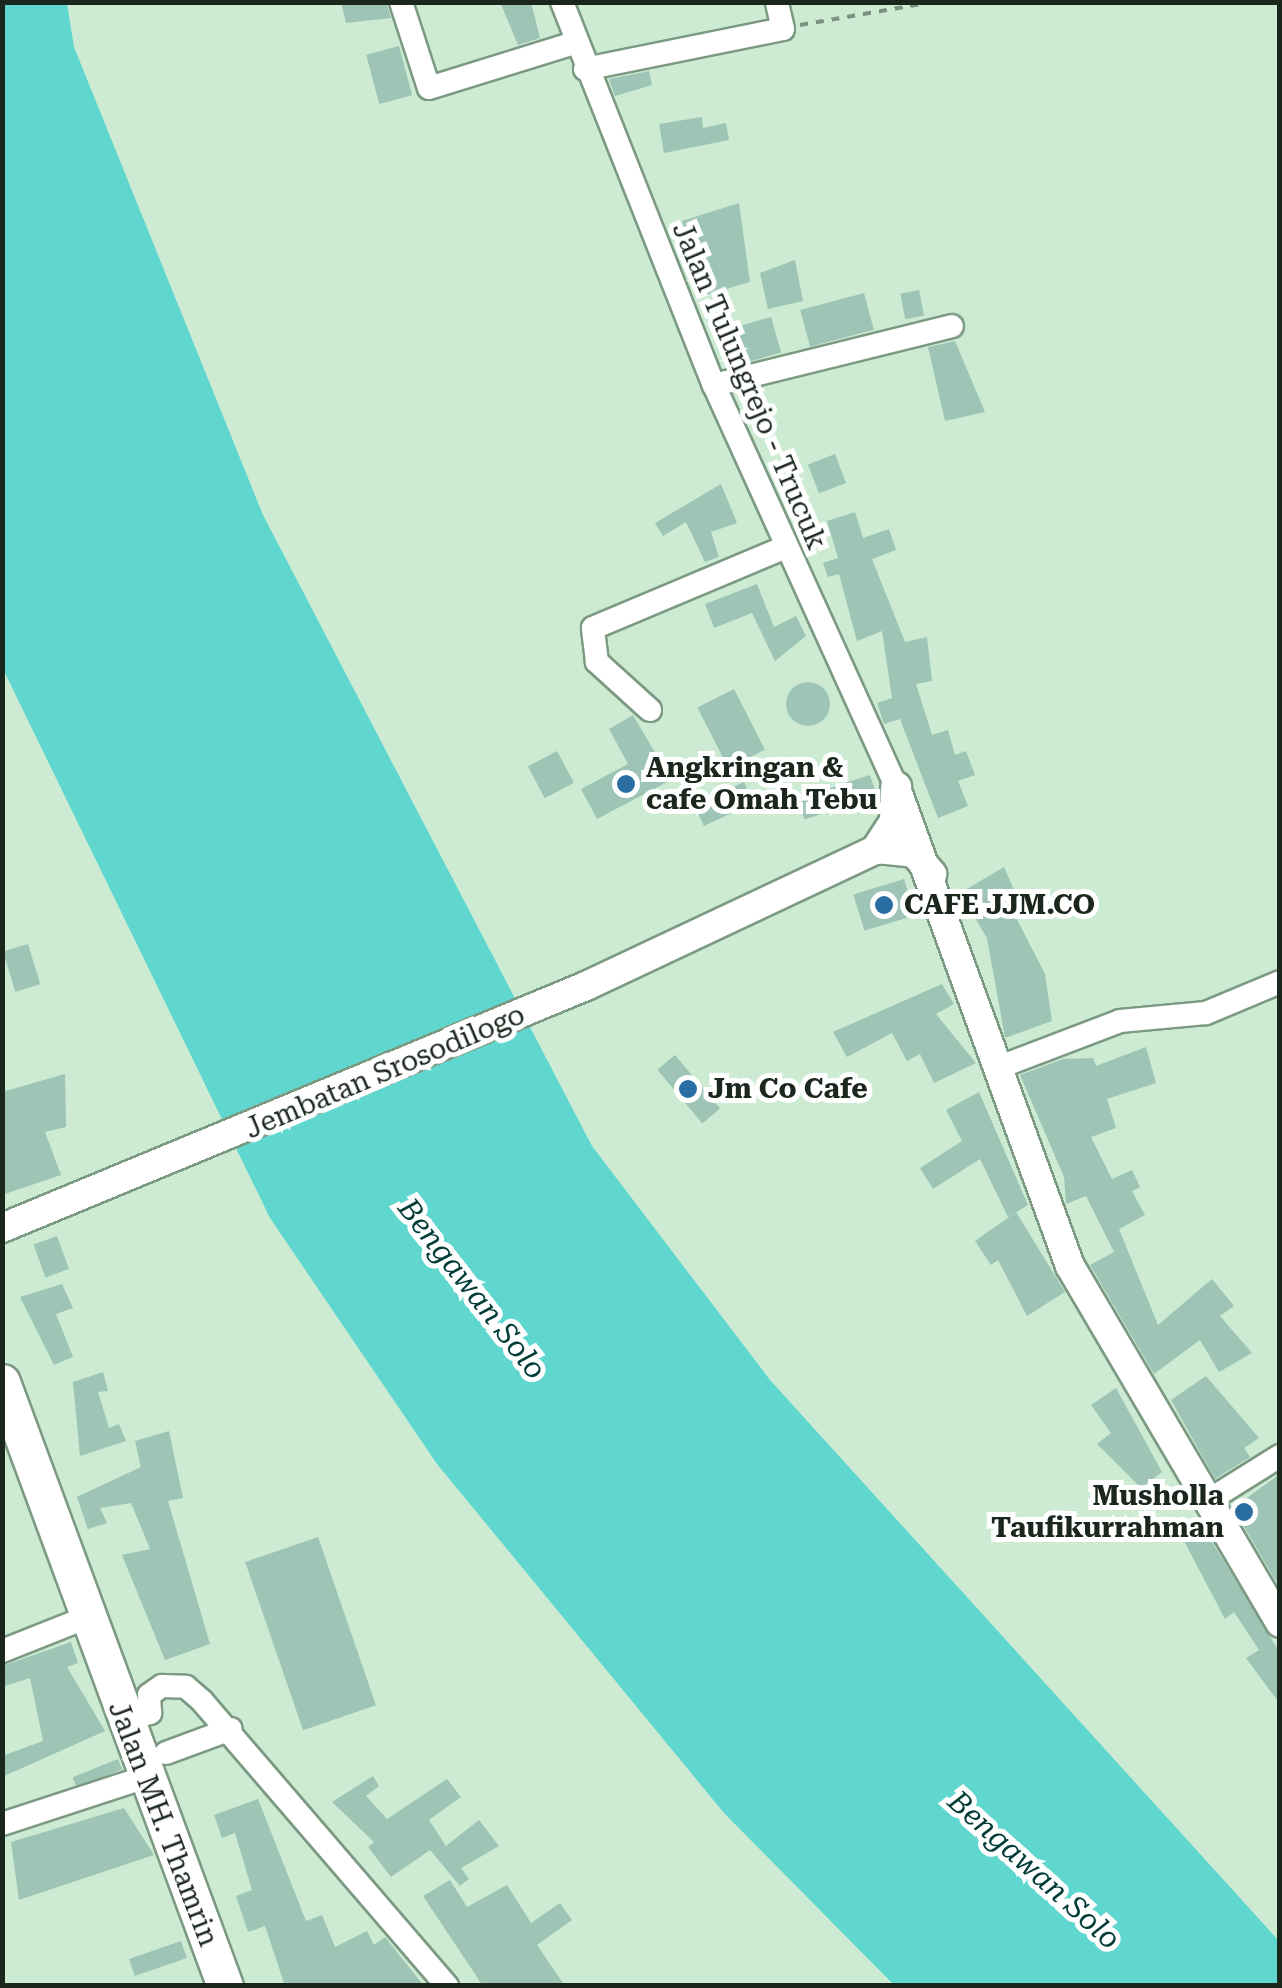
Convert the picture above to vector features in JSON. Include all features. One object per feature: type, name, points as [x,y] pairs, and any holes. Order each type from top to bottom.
[{"type":"main road","points":[[877,849],[895,821],[896,787]]},
{"type":"main road","name":"Jalan MH. Thamrin","points":[[2,1382],[103,1661],[154,1765],[222,1962]]},
{"type":"main road","name":"Jalan MH. Thamrin","points":[[103,1661],[135,1717],[222,1962],[244,1986]]},
{"type":"street","points":[[401,2],[429,88],[574,43]]},
{"type":"street","name":"Jalan Tulungrejo - Trucuk","points":[[562,2],[584,69],[714,386],[896,787]]},
{"type":"street","points":[[584,69],[782,29],[777,2]]},
{"type":"street","points":[[714,386],[952,326]]},
{"type":"street","points":[[650,710],[596,662],[593,628],[786,547]]},
{"type":"street","points":[[896,787],[932,874],[997,1068],[1070,1266],[1280,1623]]},
{"type":"street","points":[[877,849],[914,853],[932,874]]},
{"type":"street","name":"Jembatan Srosodilogo","points":[[2,1228],[184,1159],[586,986],[877,849]]},
{"type":"street","points":[[997,1068],[1120,1021],[1206,1013],[1280,982]]},
{"type":"street","points":[[1206,1502],[1280,1456]]},
{"type":"street","points":[[2,1652],[88,1617]]},
{"type":"street","points":[[135,1717],[150,1713],[150,1695],[173,1684],[231,1729],[447,1986]]},
{"type":"street","points":[[2,1824],[154,1765],[231,1729]]},
{"type":"path","points":[[782,29],[933,2]]},
{"type":"water","name":"Bengawan Solo","points":[[3,3],[67,3],[74,47],[263,515],[592,1146],[770,1380],[1279,1941],[1279,1985],[894,1985],[724,1813],[437,1464],[270,1218],[3,669]]},
{"type":"building","points":[[341,2],[386,2],[391,18],[346,23]]},
{"type":"building","points":[[500,2],[531,2],[540,38],[518,45]]},
{"type":"building","points":[[399,46],[412,95],[379,104],[366,55]]},
{"type":"building","points":[[649,71],[652,85],[615,96],[609,79]]},
{"type":"building","points":[[702,117],[703,128],[726,123],[729,140],[664,153],[659,124]]},
{"type":"building","points":[[739,203],[750,282],[706,295],[682,221]]},
{"type":"building","points":[[795,260],[803,301],[768,309],[760,273]]},
{"type":"building","points":[[919,290],[924,316],[905,319],[900,294]]},
{"type":"building","points":[[864,293],[874,330],[810,347],[800,310]]},
{"type":"building","points":[[771,317],[781,353],[730,367],[720,332]]},
{"type":"building","points":[[955,341],[985,412],[945,421],[928,347]]},
{"type":"building","points":[[835,454],[846,483],[819,493],[808,464]]},
{"type":"building","points":[[721,484],[737,523],[711,532],[719,557],[705,562],[686,522],[663,536],[655,523]]},
{"type":"building","points":[[855,512],[863,538],[889,529],[896,550],[872,559],[905,642],[927,637],[932,681],[916,684],[932,735],[948,730],[955,755],[966,751],[975,775],[958,781],[968,806],[938,818],[900,719],[884,724],[877,703],[892,698],[882,631],[857,641],[839,574],[828,577],[823,563],[838,558],[827,521]]},
{"type":"building","points":[[757,584],[774,627],[796,616],[806,636],[775,661],[752,613],[714,628],[705,604]]},
{"type":"building","points":[[808,682],[824,688],[830,704],[824,720],[808,726],[792,720],[786,704],[792,688]]},
{"type":"building","points":[[734,689],[765,750],[728,768],[697,708]]},
{"type":"building","name":"Angkringan & cafe Omah Tebu","points":[[633,715],[671,780],[597,819],[581,789],[628,764],[609,729]]},
{"type":"building","name":"Angkringan & cafe Omah Tebu","points":[[557,751],[574,783],[545,798],[528,766]]},
{"type":"building","points":[[870,775],[877,796],[805,819],[798,798]]},
{"type":"building","points":[[744,782],[754,803],[704,826],[694,805]]},
{"type":"building","points":[[1004,867],[1014,890],[1004,894],[1045,974],[1052,1021],[1005,1038],[987,938],[960,893]]},
{"type":"building","name":"CAFE JJM.CO","points":[[904,879],[915,915],[864,931],[853,894]]},
{"type":"building","points":[[28,944],[40,984],[15,992],[3,952]]},
{"type":"building","points":[[942,984],[954,1004],[936,1014],[976,1063],[934,1083],[920,1054],[907,1061],[892,1033],[847,1057],[833,1032]]},
{"type":"building","points":[[1146,1047],[1156,1083],[1107,1099],[1116,1128],[1091,1137],[1112,1179],[1132,1170],[1140,1187],[1132,1191],[1145,1215],[1119,1229],[1158,1325],[1212,1279],[1234,1306],[1220,1316],[1252,1353],[1219,1372],[1200,1340],[1154,1374],[1090,1265],[1114,1252],[1086,1196],[1066,1204],[1064,1177],[1020,1075],[1063,1059],[1093,1058],[1096,1066]]},
{"type":"building","name":"Jm Co Cafe","points":[[675,1055],[720,1109],[702,1123],[657,1070]]},
{"type":"building","points":[[65,1074],[66,1127],[45,1132],[61,1175],[2,1195],[2,1092]]},
{"type":"building","points":[[979,1092],[1028,1205],[1008,1217],[980,1159],[933,1189],[920,1168],[962,1141],[946,1110]]},
{"type":"building","points":[[1016,1212],[1065,1292],[1027,1316],[998,1260],[991,1265],[975,1241]]},
{"type":"building","points":[[57,1236],[69,1269],[45,1277],[34,1245]]},
{"type":"building","points":[[62,1284],[73,1308],[56,1314],[73,1357],[54,1365],[20,1297]]},
{"type":"building","points":[[103,1372],[108,1391],[98,1392],[109,1428],[119,1424],[126,1441],[80,1456],[73,1382]]},
{"type":"building","points":[[1206,1376],[1259,1438],[1244,1448],[1250,1457],[1215,1479],[1171,1400]]},
{"type":"building","points":[[1116,1388],[1162,1472],[1141,1488],[1097,1444],[1111,1433],[1091,1405]]},
{"type":"building","points":[[169,1431],[183,1498],[168,1501],[210,1644],[165,1660],[122,1555],[150,1549],[131,1503],[100,1508],[107,1523],[88,1529],[77,1497],[141,1467],[135,1441]]},
{"type":"building","points":[[1280,1474],[1280,1588],[1233,1508]]},
{"type":"building","points":[[1203,1527],[1280,1653],[1280,1704],[1246,1658],[1259,1650],[1234,1612],[1225,1619],[1183,1539]]},
{"type":"building","points":[[318,1537],[376,1705],[303,1730],[245,1562]]},
{"type":"building","points":[[71,1642],[78,1663],[67,1667],[105,1731],[2,1777],[2,1756],[43,1741],[30,1678],[2,1687],[2,1666]]},
{"type":"building","points":[[118,1759],[122,1769],[77,1788],[73,1777]]},
{"type":"building","points":[[373,1776],[379,1786],[366,1796],[387,1819],[447,1779],[461,1797],[429,1820],[446,1846],[479,1820],[499,1846],[461,1868],[469,1879],[460,1886],[430,1850],[391,1877],[368,1847],[374,1842],[332,1802]]},
{"type":"building","points":[[258,1799],[306,1921],[322,1915],[335,1947],[367,1931],[374,1945],[385,1937],[424,1986],[285,1986],[265,1926],[248,1932],[236,1896],[252,1890],[235,1833],[222,1838],[214,1815]]},
{"type":"building","points":[[124,1808],[154,1855],[19,1900],[11,1842]]},
{"type":"building","points":[[450,1880],[467,1907],[507,1885],[531,1923],[560,1903],[572,1920],[537,1945],[565,1986],[483,1986],[423,1896]]},
{"type":"building","points":[[181,1941],[187,1958],[135,1976],[129,1959]]},
{"type":"place","name":"Angkringan & cafe Omah Tebu","points":[[626,784]]},
{"type":"place","name":"CAFE JJM.CO","points":[[884,905]]},
{"type":"place","name":"Jm Co Cafe","points":[[688,1089]]},
{"type":"place","name":"Musholla Taufikurrahman","points":[[1244,1512]]}]
